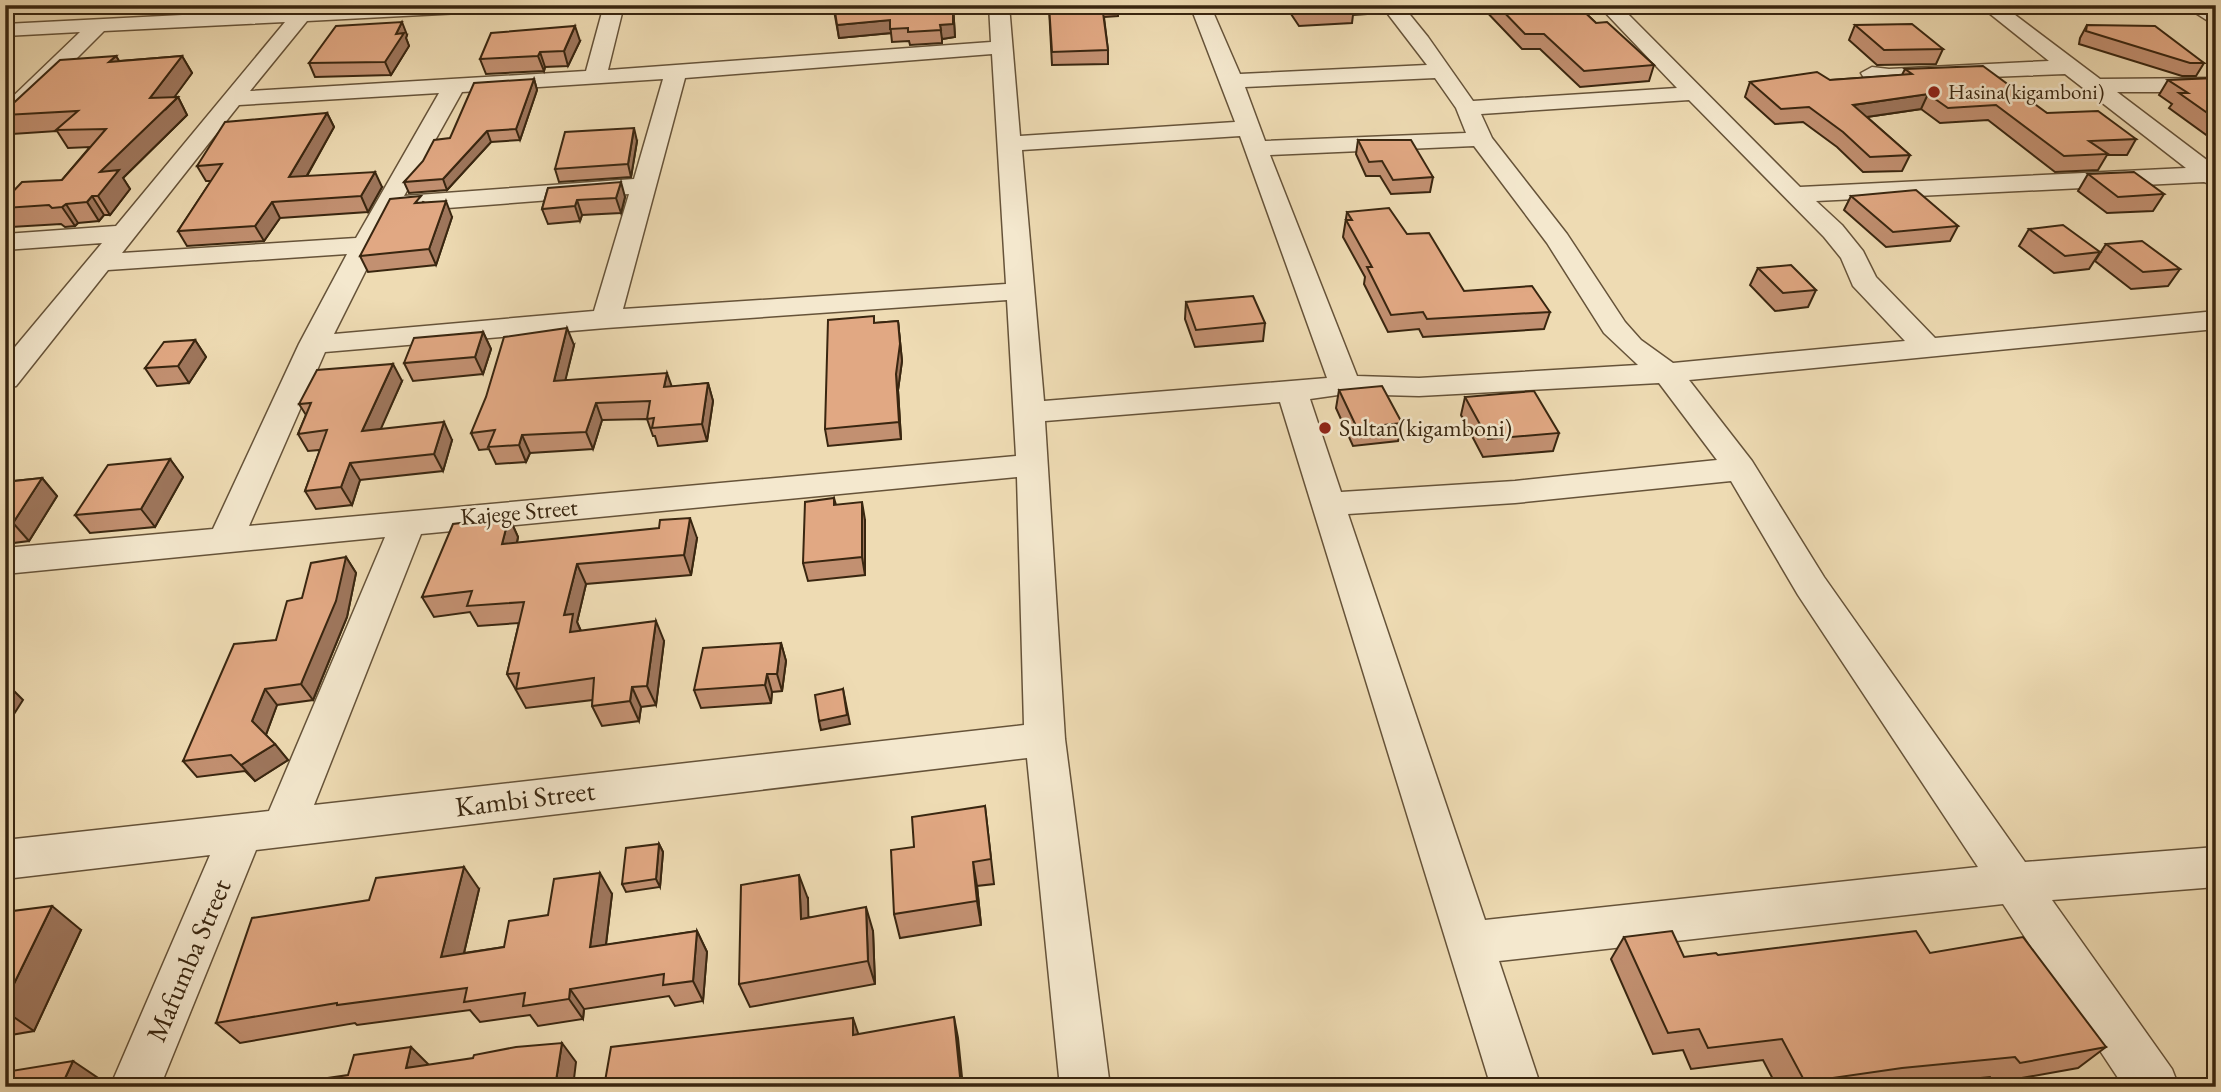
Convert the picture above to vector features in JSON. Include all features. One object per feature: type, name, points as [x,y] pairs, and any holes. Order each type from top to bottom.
[{"type":"street","points":[[7,19],[99,25],[499,5]]},
{"type":"street","points":[[595,77],[614,5]]},
{"type":"street","points":[[999,5],[1033,465],[1045,739],[1085,1087]]},
{"type":"street","points":[[1200,5],[1211,35],[1234,81],[1345,385]]},
{"type":"street","points":[[1391,5],[1421,41],[1474,123],[1558,240],[1614,327],[1631,346],[1667,373],[1740,469],[1811,586],[2154,1087]]},
{"type":"street","points":[[1608,5],[1794,195],[1833,231],[1854,257],[1863,280],[1926,346]]},
{"type":"street","points":[[1989,5],[2212,176]]},
{"type":"street","points":[[2193,5],[2216,20]]},
{"type":"street","points":[[5,379],[300,16]]},
{"type":"street","points":[[5,117],[99,25]]},
{"type":"street","points":[[233,99],[676,72],[1002,47]]},
{"type":"street","points":[[1872,73],[1889,75],[2068,67]]},
{"type":"street","points":[[1234,81],[1441,71]]},
{"type":"street","points":[[606,319],[676,72]]},
{"type":"street","points":[[2096,86],[2216,85]]},
{"type":"street","points":[[225,540],[314,344],[386,205],[454,86]]},
{"type":"street","points":[[1009,144],[1253,138],[1474,123],[1696,93]]},
{"type":"street","points":[[1794,195],[2212,176]]},
{"type":"street","points":[[386,205],[646,185]]},
{"type":"street","points":[[5,242],[126,233]]},
{"type":"street","points":[[102,262],[365,244]]},
{"type":"street","points":[[314,344],[606,319],[1020,291]]},
{"type":"street","points":[[1029,412],[1292,392],[1345,385],[1419,387],[1667,373],[2216,320]]},
{"type":"street","points":[[1292,392],[1331,504],[1516,1087]]},
{"type":"street","name":"Kajege Street","points":[[5,561],[1033,465]]},
{"type":"street","points":[[1331,504],[1515,492],[1740,469]]},
{"type":"street","name":"Mafumba Street","points":[[135,1087],[263,830],[409,522]]},
{"type":"street","name":"Kambi Street","points":[[5,860],[1045,739]]},
{"type":"street","points":[[1470,943],[2015,883],[2216,867]]},
{"type":"building","points":[[834,5],[953,5],[953,24],[940,25],[941,30],[908,32],[908,28],[890,29],[890,20],[837,25]]},
{"type":"building","points":[[1049,5],[1102,5],[1108,50],[1052,52]]},
{"type":"building","points":[[1295,5],[1350,5],[1354,10],[1301,13]]},
{"type":"building","points":[[1497,5],[1577,5],[1596,23],[1607,22],[1654,65],[1584,71],[1544,34],[1525,34]]},
{"type":"building","points":[[402,22],[396,34],[404,33],[385,62],[309,63],[336,26]]},
{"type":"building","points":[[1912,24],[1943,49],[1884,50],[1855,25]]},
{"type":"building","points":[[2087,25],[2155,26],[2204,63],[2190,63],[2086,31]]},
{"type":"building","points":[[575,26],[564,51],[540,52],[538,56],[480,59],[491,33]]},
{"type":"building","points":[[116,56],[109,62],[182,56],[150,98],[178,97],[100,172],[119,170],[98,196],[92,196],[87,202],[66,204],[62,207],[52,208],[49,205],[5,208],[5,200],[22,182],[62,180],[106,129],[56,130],[78,111],[5,115],[5,111],[60,60]]},
{"type":"building","points":[[1983,66],[2047,113],[2098,111],[2136,139],[2089,141],[2108,154],[2064,156],[1996,105],[1948,108],[1928,94],[1853,105],[1910,155],[1870,157],[1843,132],[1809,107],[1781,109],[1750,82],[1817,72],[1830,80],[1912,74],[1905,69]]},
{"type":"building","points":[[2216,78],[2216,119],[2179,93],[2188,93],[2168,80]]},
{"type":"building","points":[[534,79],[516,129],[487,131],[443,179],[404,182],[423,161],[434,140],[450,138],[474,83]]},
{"type":"building","points":[[327,113],[289,177],[375,172],[361,196],[272,202],[255,226],[178,231],[222,164],[197,166],[225,122]]},
{"type":"building","points":[[634,128],[628,164],[555,169],[565,132]]},
{"type":"building","points":[[1358,140],[1411,140],[1433,177],[1393,180],[1382,161],[1369,162]]},
{"type":"building","points":[[2134,172],[2164,194],[2118,197],[2088,174]]},
{"type":"building","points":[[621,182],[616,198],[577,200],[575,206],[542,209],[548,188]]},
{"type":"building","points":[[1916,190],[1958,226],[1893,232],[1851,196]]},
{"type":"building","points":[[421,196],[415,203],[446,201],[429,249],[360,256],[390,199]]},
{"type":"building","points":[[1389,208],[1407,234],[1429,233],[1464,291],[1532,286],[1550,312],[1427,319],[1423,312],[1391,315],[1367,267],[1372,267],[1346,220],[1352,220],[1347,212]]},
{"type":"building","points":[[2063,225],[2100,252],[2065,256],[2029,229]]},
{"type":"building","points":[[2142,241],[2180,269],[2143,272],[2106,244]]},
{"type":"building","points":[[1791,265],[1816,290],[1783,293],[1758,268]]},
{"type":"building","points":[[1253,296],[1265,323],[1196,330],[1186,302]]},
{"type":"building","points":[[874,316],[874,323],[898,321],[900,344],[896,374],[899,422],[825,429],[828,320]]},
{"type":"building","points":[[567,328],[554,381],[667,373],[664,387],[708,383],[702,424],[652,428],[654,418],[647,419],[650,401],[596,403],[586,432],[522,435],[519,445],[488,447],[495,430],[471,433],[486,397],[504,337]]},
{"type":"building","points":[[483,332],[475,357],[404,363],[414,338]]},
{"type":"building","points":[[195,340],[178,366],[145,368],[164,342]]},
{"type":"building","points":[[393,364],[362,431],[444,422],[434,454],[350,463],[341,487],[305,491],[327,430],[298,434],[311,403],[299,404],[317,370]]},
{"type":"building","points":[[1382,386],[1402,423],[1357,428],[1339,390]]},
{"type":"building","points":[[1534,391],[1559,433],[1488,439],[1465,397]]},
{"type":"building","points":[[170,459],[141,509],[75,515],[108,465]]},
{"type":"building","points":[[42,478],[13,523],[5,524],[5,482]]},
{"type":"building","points":[[834,498],[834,505],[862,502],[862,557],[803,563],[805,502]]},
{"type":"building","points":[[509,517],[502,544],[659,528],[660,520],[690,518],[684,555],[577,564],[564,615],[573,614],[570,632],[656,621],[647,686],[632,687],[630,701],[592,706],[594,678],[516,689],[519,673],[507,674],[524,602],[467,606],[472,591],[422,597],[453,524]]},
{"type":"building","points":[[346,557],[336,601],[301,684],[265,689],[252,721],[275,744],[241,765],[231,755],[183,761],[234,644],[276,640],[287,601],[302,598],[311,563]]},
{"type":"building","points":[[781,643],[777,674],[767,674],[765,685],[694,690],[703,648]]},
{"type":"building","points":[[843,689],[847,715],[819,721],[815,695]]},
{"type":"building","points":[[985,806],[991,859],[973,862],[977,901],[894,914],[891,850],[914,847],[912,817]]},
{"type":"building","points":[[659,844],[656,879],[622,884],[626,848]]},
{"type":"building","points":[[464,867],[441,957],[504,947],[509,921],[548,915],[554,879],[600,873],[590,947],[697,931],[693,981],[663,985],[664,974],[570,989],[569,999],[523,1006],[525,993],[464,1002],[467,988],[337,1003],[216,1023],[252,918],[369,900],[376,878]]},
{"type":"building","points":[[799,875],[801,919],[866,907],[868,961],[739,984],[741,885]]},
{"type":"building","points":[[52,906],[5,1002],[5,912]]},
{"type":"building","points":[[1672,931],[1684,957],[1916,931],[1930,953],[2023,937],[2106,1047],[2020,1063],[2015,1057],[1902,1068],[1805,1082],[1782,1039],[1708,1048],[1699,1029],[1668,1033],[1624,937]]},
{"type":"building","points":[[954,1017],[961,1087],[604,1087],[611,1047],[853,1018],[853,1035]]},
{"type":"building","points":[[562,1043],[555,1087],[293,1087],[294,1083],[348,1075],[354,1055],[411,1047],[406,1068],[473,1058],[474,1055],[516,1047]]},
{"type":"building","points":[[73,1061],[61,1087],[5,1087],[5,1072]]},
{"type":"place","name":"Hasina(kigamboni)","points":[[1934,92]]},
{"type":"place","name":"Sultan(kigamboni)","points":[[1325,428]]}]
